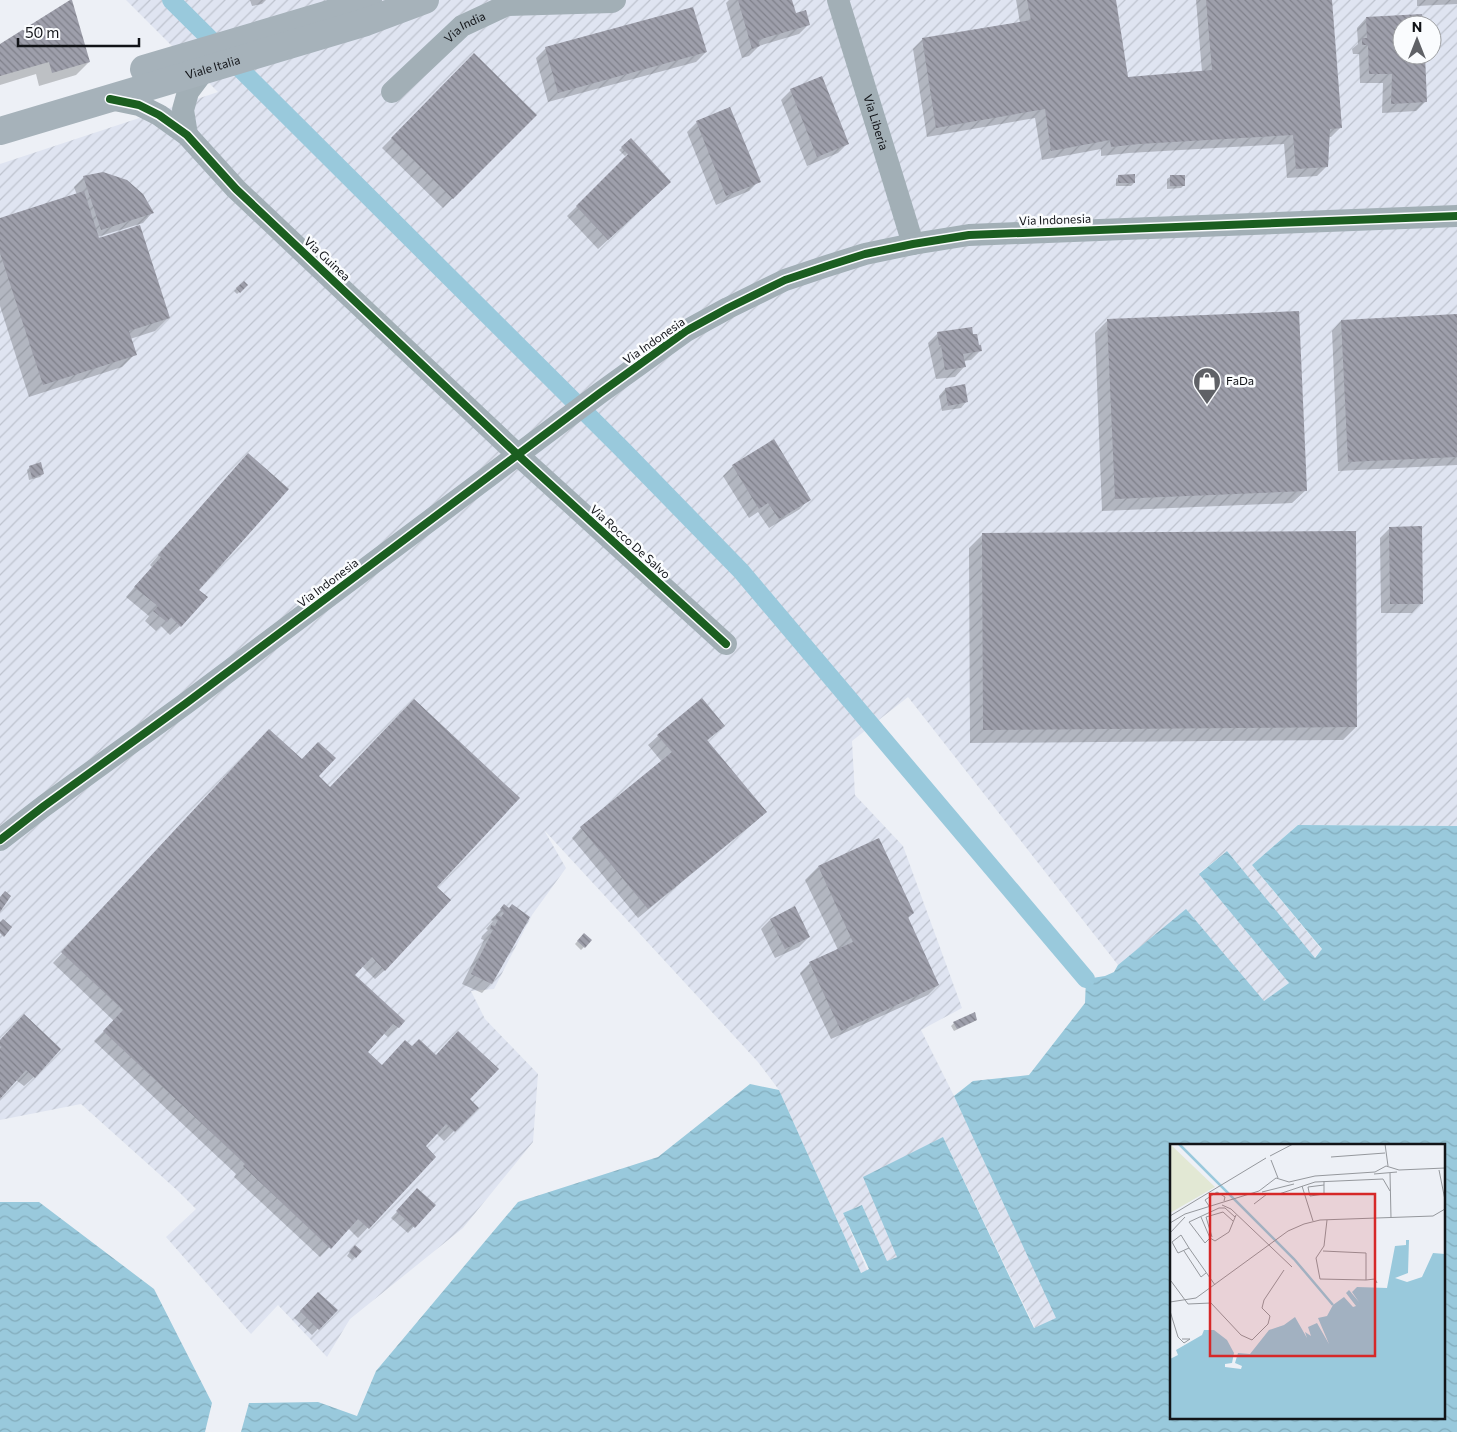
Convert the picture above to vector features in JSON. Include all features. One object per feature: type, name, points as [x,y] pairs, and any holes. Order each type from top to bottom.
[{"type":"main road","name":"Viale Italia","points":[[0,131],[110,99],[254,46],[368,0]]},
{"type":"main road","name":"Viale Italia","points":[[254,46],[366,22],[425,0]]},
{"type":"main road","name":"Viale Italia","points":[[0,115],[204,65]]},
{"type":"street","name":"Via India","points":[[392,92],[462,26],[506,5],[612,2],[615,0]]},
{"type":"street","name":"Via Liberia","points":[[838,0],[912,244]]},
{"type":"street","points":[[187,135],[183,110],[188,92],[204,65]]},
{"type":"street","name":"Via Guinea","points":[[110,99],[139,105],[159,115],[187,135],[236,189],[518,455]]},
{"type":"street","name":"Via Indonesia","points":[[0,840],[686,331],[785,280],[865,254],[969,235],[1457,216]]},
{"type":"street","name":"Via Rocco De Salvo","points":[[518,455],[726,644]]},
{"type":"shaded area","points":[[126,0],[1457,0],[1457,826],[1298,825],[1252,865],[1322,950],[1314,958],[1227,851],[1199,873],[1289,983],[1264,1002],[1186,910],[1118,965],[908,697],[852,741],[855,795],[903,846],[962,1008],[921,1030],[954,1096],[1057,1318],[1035,1328],[943,1137],[897,1257],[887,1261],[862,1205],[843,1213],[867,1270],[861,1273],[779,1090],[758,1062],[544,830],[566,868],[532,915],[494,989],[471,991],[485,1019],[538,1074],[533,1142],[463,1228],[350,1319],[327,1357],[278,1305],[251,1334],[166,1237],[196,1209],[81,1104],[0,1120],[0,164],[218,92]]},
{"type":"water","points":[[1298,825],[1457,826],[1457,1432],[241,1432],[249,1403],[318,1402],[357,1416],[376,1371],[518,1202],[658,1157],[750,1084],[779,1090],[861,1273],[869,1269],[843,1213],[862,1205],[887,1261],[897,1257],[863,1177],[943,1137],[1034,1328],[1056,1318],[954,1096],[973,1081],[1029,1075],[1085,1003],[1086,979],[1105,976],[1114,972],[1118,965],[1186,909],[1264,1001],[1289,983],[1199,874],[1227,851],[1315,958],[1322,949],[1252,865]]},
{"type":"water","points":[[0,1202],[39,1202],[154,1289],[212,1403],[205,1432],[0,1432]]},
{"type":"building","points":[[72,0],[90,62],[52,73],[49,62],[0,76],[0,44]]},
{"type":"building","points":[[738,0],[792,0],[796,13],[806,10],[810,25],[758,40],[760,46],[752,49]]},
{"type":"building","points":[[1027,0],[1116,0],[1128,77],[1212,70],[1206,0],[1332,0],[1342,128],[1330,129],[1328,167],[1296,169],[1293,135],[1111,147],[1110,140],[1051,151],[1045,109],[936,128],[922,38],[1031,20]]},
{"type":"building","points":[[693,7],[707,52],[558,93],[545,47]]},
{"type":"building","points":[[1392,16],[1392,65],[1425,65],[1427,102],[1391,104],[1392,74],[1369,74],[1368,45],[1362,45],[1362,38],[1367,38],[1366,17]]},
{"type":"building","points":[[474,53],[537,115],[453,199],[391,138]]},
{"type":"building","points":[[822,76],[849,144],[817,157],[790,89]]},
{"type":"building","points":[[730,107],[761,182],[726,196],[696,121]]},
{"type":"building","points":[[631,138],[671,182],[608,240],[576,206],[628,154],[621,147]]},
{"type":"building","points":[[103,172],[127,180],[143,194],[154,213],[101,230],[83,176]]},
{"type":"building","points":[[1135,174],[1135,183],[1118,183],[1118,175]]},
{"type":"building","points":[[1170,175],[1185,175],[1185,186],[1170,186]]},
{"type":"building","points":[[84,191],[99,238],[140,225],[170,318],[129,331],[137,355],[43,385],[0,253],[0,218]]},
{"type":"building","points":[[244,281],[248,285],[240,293],[236,288]]},
{"type":"building","name":"FaDa","points":[[1299,311],[1307,491],[1115,499],[1107,319]]},
{"type":"building","points":[[1457,314],[1457,457],[1348,462],[1341,320]]},
{"type":"building","points":[[972,327],[973,334],[977,334],[982,351],[963,354],[966,367],[945,370],[937,332]]},
{"type":"building","points":[[965,384],[968,402],[948,406],[945,388]]},
{"type":"building","points":[[774,439],[811,500],[779,519],[768,503],[759,509],[732,465]]},
{"type":"building","points":[[248,453],[289,489],[199,590],[208,597],[181,627],[171,617],[167,622],[153,611],[158,606],[134,587],[161,557],[158,555]]},
{"type":"building","points":[[41,462],[44,474],[32,478],[29,466]]},
{"type":"building","points":[[1422,526],[1423,604],[1390,604],[1389,527]]},
{"type":"building","points":[[1356,531],[1357,727],[983,730],[982,533]]},
{"type":"building","points":[[702,698],[725,726],[707,740],[767,812],[648,909],[580,827],[672,752],[657,735]]},
{"type":"building","points":[[414,699],[520,798],[437,887],[451,900],[385,971],[372,957],[355,975],[405,1021],[399,1028],[393,1024],[368,1052],[382,1065],[405,1040],[412,1046],[419,1039],[436,1055],[458,1031],[499,1069],[470,1099],[479,1108],[455,1132],[446,1124],[426,1146],[436,1157],[369,1229],[358,1219],[331,1249],[243,1166],[245,1164],[103,1031],[123,1010],[61,952],[269,729],[302,759],[318,742],[336,758],[319,776],[330,787]]},
{"type":"building","points":[[879,838],[914,913],[908,917],[939,985],[841,1031],[809,962],[853,942],[818,866]]},
{"type":"building","points":[[5,891],[11,896],[0,912],[0,897]]},
{"type":"building","points":[[504,904],[509,908],[512,904],[530,917],[492,984],[471,974],[493,930],[490,929],[491,925],[495,926],[498,920],[495,919],[497,915],[501,917],[504,913],[500,909]]},
{"type":"building","points":[[795,906],[810,937],[785,949],[770,919]]},
{"type":"building","points":[[3,919],[12,927],[4,937],[0,933],[0,922]]},
{"type":"building","points":[[584,933],[592,940],[585,948],[577,941]]},
{"type":"building","points":[[975,1012],[977,1020],[957,1029],[953,1022]]},
{"type":"building","points":[[24,1014],[61,1049],[35,1078],[26,1070],[0,1099],[0,1049],[2,1047],[0,1046],[0,1040]]},
{"type":"building","points":[[417,1188],[436,1205],[415,1228],[396,1211]]},
{"type":"building","points":[[355,1245],[362,1251],[356,1258],[349,1252]]},
{"type":"building","points":[[318,1292],[338,1310],[319,1330],[300,1311]]},
{"type":"waterway","points":[[171,0],[621,448],[741,571],[1086,979]]},
{"type":"cycle path","points":[[110,99],[139,105],[159,115],[187,135],[236,189],[518,455],[726,644]]},
{"type":"cycle path","points":[[0,840],[686,331],[785,280],[865,254],[969,235],[1457,216]]},
{"type":"place","name":"FaDa","points":[[1207,405]]}]
